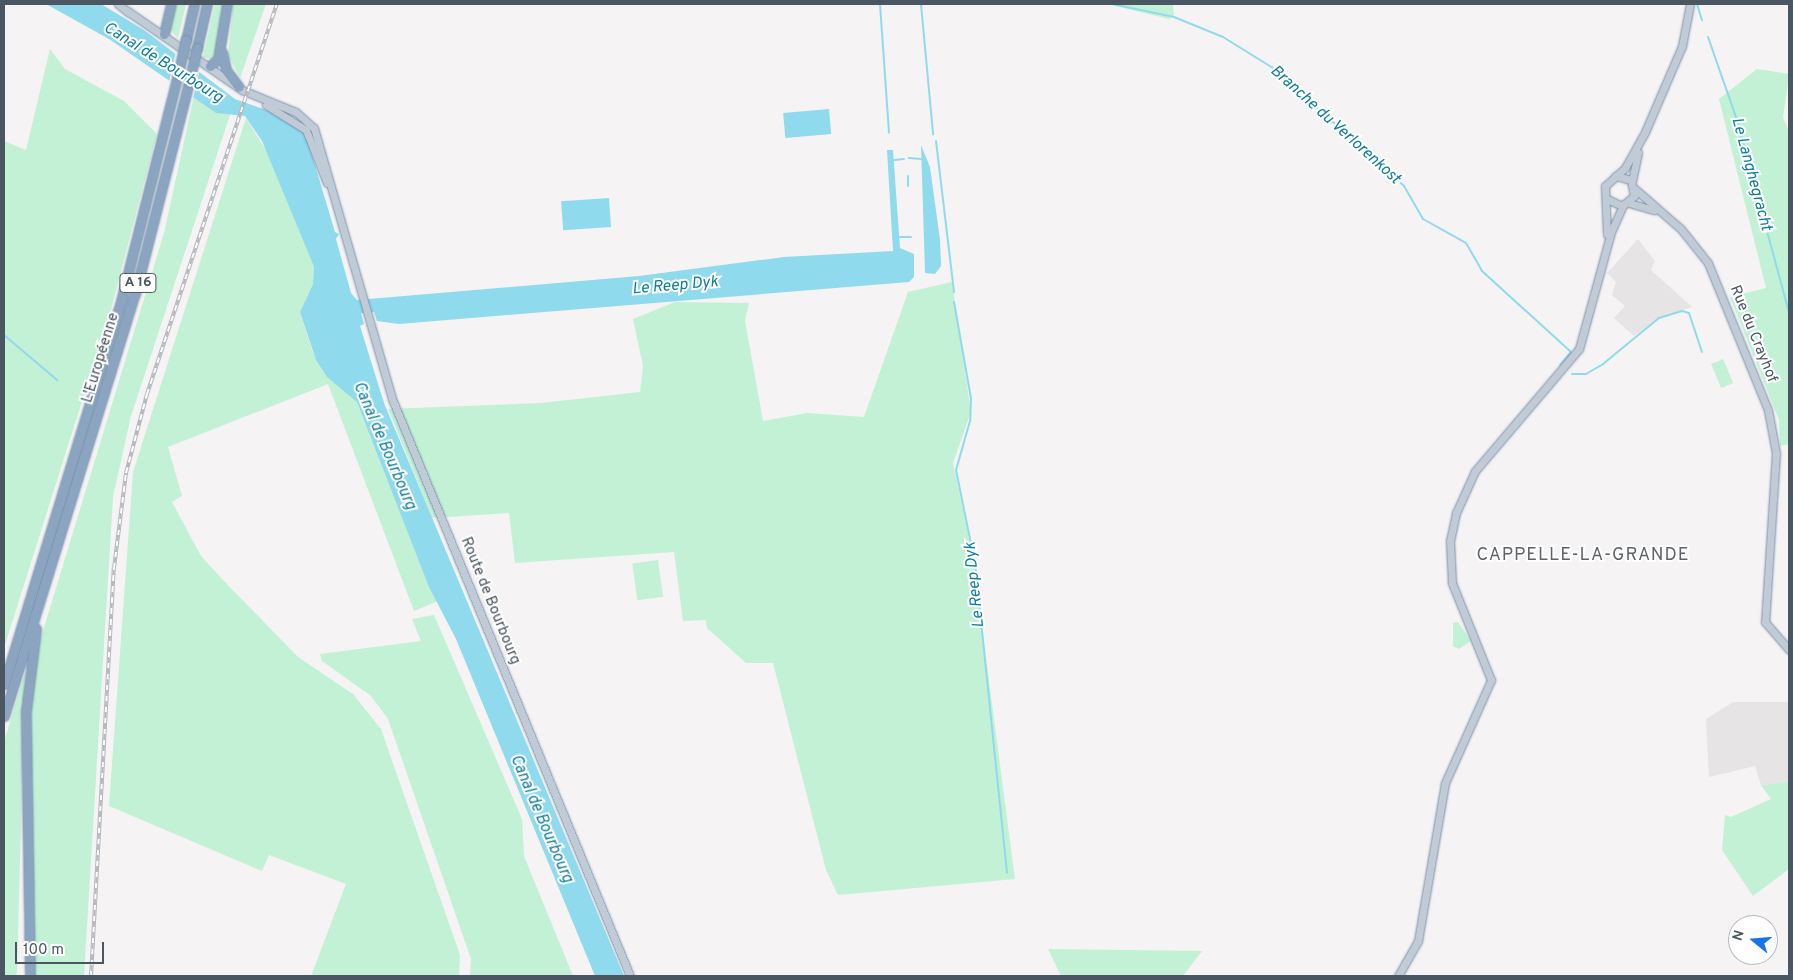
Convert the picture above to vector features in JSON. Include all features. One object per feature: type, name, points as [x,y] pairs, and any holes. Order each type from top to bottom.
[{"type":"highway","name":"L'Européenne","points":[[4,684],[129,272],[172,102],[194,4]]},
{"type":"highway","name":"L'Européenne","points":[[4,716],[141,274],[183,110],[207,4]]},
{"type":"highway","points":[[205,65],[218,61],[227,4]]},
{"type":"highway","points":[[155,29],[170,8]]},
{"type":"highway","points":[[164,37],[170,8]]},
{"type":"highway","points":[[222,41],[224,66],[239,87]]},
{"type":"highway","points":[[30,976],[26,711],[31,656],[86,453]]},
{"type":"highway","points":[[4,668],[58,509]]},
{"type":"highway","points":[[25,976],[28,835]]},
{"type":"street","name":"Route de Bourbourg","points":[[118,4],[239,87],[293,110],[312,125],[397,413],[630,976]]},
{"type":"street","points":[[1398,976],[1418,941],[1445,783],[1491,682],[1490,668],[1452,583],[1450,541],[1456,513],[1475,471],[1579,349],[1603,262],[1626,204],[1635,189],[1632,181],[1645,132],[1687,27],[1690,4]]},
{"type":"street","name":"Route de Bourbourg","points":[[126,10],[164,37]]},
{"type":"street","name":"Route de Bourbourg","points":[[205,65],[240,93],[291,116],[306,130],[343,230]]},
{"type":"street","points":[[1603,262],[1607,199],[1606,185],[1616,176],[1645,132]]},
{"type":"street","points":[[1616,176],[1632,181]]},
{"type":"street","name":"Rue du Crayhof","points":[[1635,189],[1688,236],[1710,268],[1772,423],[1776,453],[1768,629],[1789,650]]},
{"type":"street","points":[[1607,199],[1626,204]]},
{"type":"street","name":"Rue du Crayhof","points":[[1626,204],[1665,216]]},
{"type":"shaded area","points":[[1638,239],[1655,261],[1651,270],[1692,307],[1658,318],[1634,336],[1614,318],[1625,306],[1612,295],[1616,282],[1607,273]]},
{"type":"shaded area","points":[[1733,702],[1789,702],[1789,782],[1761,785],[1755,766],[1709,777],[1706,719]]},
{"type":"green space","points":[[175,4],[186,4],[178,38],[169,29]]},
{"type":"green space","points":[[215,4],[224,4],[214,60],[203,57]]},
{"type":"green space","points":[[233,4],[266,4],[240,78],[228,55]]},
{"type":"green space","points":[[1107,4],[1173,4],[1174,17],[1169,19]]},
{"type":"green space","points":[[50,49],[65,69],[124,101],[157,134],[110,313],[4,648],[4,141],[26,150]]},
{"type":"green space","points":[[1757,69],[1789,74],[1783,118],[1789,131],[1789,444],[1780,446],[1779,420],[1730,297],[1766,288],[1719,99]]},
{"type":"green space","points":[[194,96],[219,111],[231,112],[131,416],[113,497],[84,976],[34,976],[31,705],[39,644],[164,233]]},
{"type":"green space","points":[[246,118],[267,152],[314,267],[313,284],[300,312],[313,353],[323,371],[357,402],[438,601],[414,611],[328,384],[168,447],[182,496],[172,502],[201,556],[222,579],[298,657],[353,694],[381,729],[460,955],[459,976],[311,976],[346,884],[269,855],[262,871],[109,806],[133,472]]},
{"type":"green space","points":[[952,282],[971,412],[953,463],[972,551],[1015,879],[838,895],[826,870],[773,663],[746,663],[707,628],[706,620],[683,621],[674,552],[515,563],[509,513],[432,518],[388,409],[541,403],[640,392],[643,366],[633,319],[675,302],[749,303],[745,321],[763,421],[807,413],[864,417],[908,292]]},
{"type":"green space","points":[[1723,359],[1733,383],[1721,388],[1711,364]]},
{"type":"green space","points":[[658,560],[663,597],[637,600],[632,564]]},
{"type":"green space","points":[[434,615],[522,819],[524,856],[573,976],[470,976],[471,959],[388,719],[371,696],[322,661],[320,654],[421,641],[412,619]]},
{"type":"green space","points":[[1458,622],[1471,641],[1459,649],[1453,646],[1453,623]]},
{"type":"green space","points":[[25,672],[17,972],[16,976],[4,976],[4,742]]},
{"type":"green space","points":[[1789,782],[1789,869],[1753,896],[1722,850],[1725,815],[1731,817],[1771,799],[1761,785]]},
{"type":"green space","points":[[1048,949],[1202,951],[1183,976],[1061,976]]},
{"type":"water","name":"Canal de Bourbourg","points":[[46,4],[101,4],[144,30],[235,99],[286,117],[306,135],[335,232],[339,234],[336,239],[351,293],[357,300],[639,276],[784,257],[893,251],[887,150],[893,150],[900,248],[914,254],[914,277],[909,282],[399,324],[377,321],[374,312],[361,313],[364,324],[360,326],[384,403],[624,976],[595,976],[456,639],[429,587],[357,402],[327,377],[316,360],[300,312],[313,284],[314,267],[262,141],[245,116],[216,113],[109,39]]},
{"type":"water","points":[[829,109],[831,134],[785,138],[783,113]]},
{"type":"water","points":[[921,145],[930,167],[940,240],[941,266],[935,274],[925,273]]},
{"type":"water","points":[[609,198],[611,227],[563,230],[561,201]]},
{"type":"pier","points":[[176,51],[200,69],[193,99],[169,82]]},
{"type":"waterway","name":"Le Reep Dyk","points":[[880,4],[889,133]]},
{"type":"waterway","name":"Le Reep Dyk","points":[[921,4],[933,134]]},
{"type":"waterway","name":"Branche du Verlorenkost","points":[[1112,4],[1174,17],[1223,37],[1273,68],[1404,186],[1423,219],[1466,243],[1482,271],[1571,352],[1560,365]]},
{"type":"waterway","name":"Le Langhegracht","points":[[1697,4],[1702,20]]},
{"type":"waterway","name":"Le Langhegracht","points":[[1708,37],[1737,120],[1789,313]]},
{"type":"waterway","name":"Le Reep Dyk","points":[[936,141],[954,292]]},
{"type":"waterway","points":[[909,158],[921,159]]},
{"type":"waterway","points":[[894,160],[904,159]]},
{"type":"waterway","points":[[908,176],[908,186]]},
{"type":"waterway","points":[[898,237],[911,237]]},
{"type":"waterway","name":"Le Reep Dyk","points":[[954,302],[971,398],[970,421],[956,470],[975,563],[1007,872]]},
{"type":"waterway","name":"Branche du Verlorenkost","points":[[1572,374],[1586,374],[1603,364],[1659,318],[1682,311],[1689,313],[1702,352]]},
{"type":"waterway","points":[[4,335],[57,380]]},
{"type":"railway","points":[[91,976],[114,568],[126,473],[147,394],[277,4]]},
{"type":"district","name":"CAPPELLE-LA-GRANDE","points":[[1583,556]]}]
